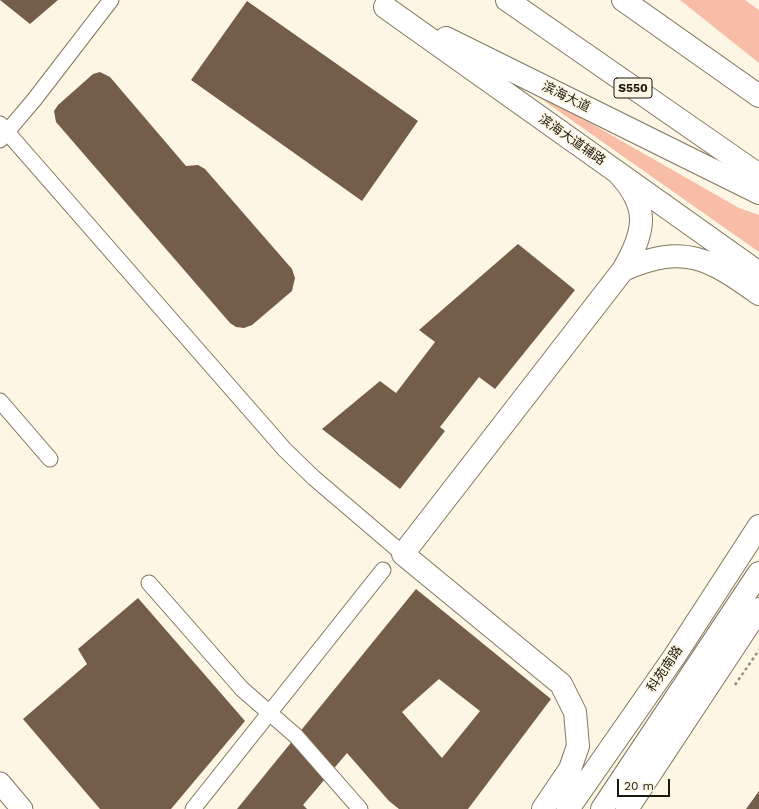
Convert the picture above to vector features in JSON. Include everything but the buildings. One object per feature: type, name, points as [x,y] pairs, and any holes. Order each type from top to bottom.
[{"type":"main road","name":"S550","points":[[508,0],[759,175]]},
{"type":"main road","points":[[623,0],[759,96]]},
{"type":"main road","points":[[648,0],[720,69]]},
{"type":"main road","name":"滨海大道辅路","points":[[380,4],[759,273]]},
{"type":"main road","name":"滨海大道","points":[[380,4],[759,193]]},
{"type":"main road","points":[[543,809],[570,769],[578,746],[575,712],[561,684],[403,554],[623,270],[633,253],[639,237],[641,222],[635,194],[617,172]]},
{"type":"main road","points":[[623,270],[644,261],[664,256],[687,256],[728,272],[759,294]]},
{"type":"main road","name":"科苑南路","points":[[568,809],[674,657],[759,526]]},
{"type":"main road","name":"科苑南路","points":[[602,809],[695,672],[759,573]]},
{"type":"main road","points":[[627,809],[759,609]]},
{"type":"main road","points":[[0,783],[22,809]]},
{"type":"street","points":[[111,0],[63,64],[2,132],[280,444],[314,478],[403,554]]},
{"type":"street","points":[[0,401],[50,459]]},
{"type":"street","points":[[193,809],[383,570]]},
{"type":"street","points":[[150,583],[242,690],[296,736],[360,809]]},
{"type":"shaded area","points":[[680,0],[745,0],[759,10],[759,63]]},
{"type":"shaded area","points":[[513,79],[739,208],[759,215],[759,252]]}]
